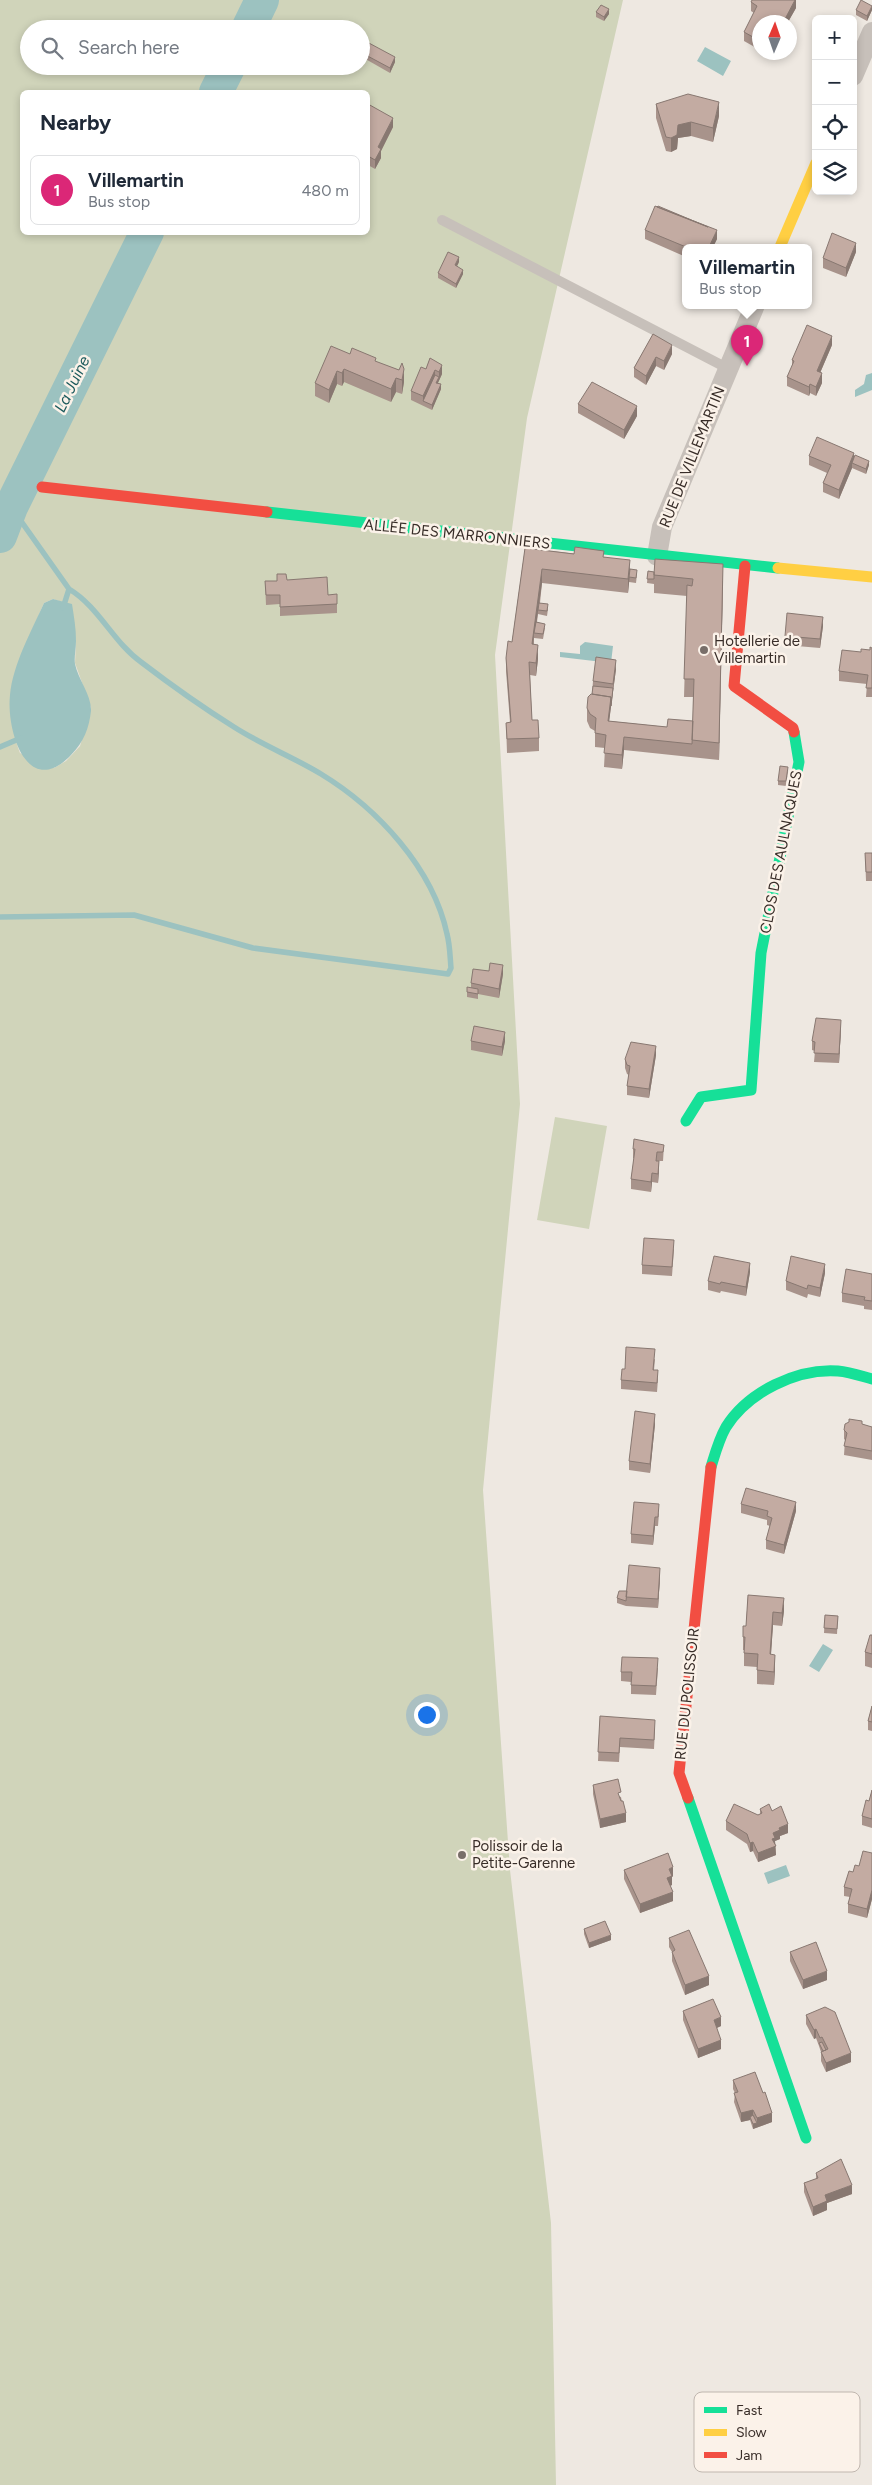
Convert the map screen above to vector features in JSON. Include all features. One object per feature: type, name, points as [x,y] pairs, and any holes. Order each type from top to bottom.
[{"type":"street","points":[[861,70],[872,32]]},
{"type":"street","points":[[781,244],[812,172]]},
{"type":"street","name":"RUE DE VILLEMARTIN","points":[[657,556],[662,527],[753,309]]},
{"type":"street","name":"ALLÉE DES MARRONNIERS","points":[[42,487],[745,566],[872,577]]},
{"type":"street","name":"CLOS DES AULNAQUES","points":[[686,1121],[701,1097],[751,1090],[761,953],[799,762],[798,741],[793,728],[734,686],[745,566]]},
{"type":"street","name":"RUE DU POLISSOIR","points":[[806,2138],[679,1773],[710,1466],[726,1427],[743,1405],[769,1387],[794,1377],[835,1371],[872,1379]]},
{"type":"lane","points":[[442,220],[727,368]]},
{"type":"green space","points":[[0,0],[623,0],[527,418],[495,655],[520,1104],[483,1490],[510,1870],[551,2223],[556,2485],[0,2485]],"holes":[[[53,599],[65,603],[76,641],[75,663],[91,708],[80,746],[66,761],[54,768],[20,753],[14,733],[12,714],[13,695],[22,658],[44,603]]]},
{"type":"green space","points":[[555,1117],[607,1126],[589,1229],[537,1220]]},
{"type":"water","points":[[705,47],[731,61],[723,76],[697,61]]},
{"type":"water","points":[[872,373],[872,390],[855,397],[855,390],[864,384],[866,375]]},
{"type":"water","points":[[53,599],[72,604],[76,636],[75,664],[87,693],[91,711],[85,734],[76,750],[56,767],[43,770],[32,766],[23,756],[16,742],[12,726],[10,695],[15,672],[28,637],[44,603]]},
{"type":"water","points":[[585,642],[613,646],[611,663],[560,657],[560,652],[580,654],[580,646]]},
{"type":"water","points":[[823,1644],[833,1650],[819,1672],[809,1666]]},
{"type":"water","points":[[786,1865],[790,1876],[768,1884],[764,1873]]},
{"type":"building","points":[[752,0],[795,0],[787,15],[752,15],[757,6],[751,2]]},
{"type":"building","points":[[861,0],[872,6],[867,16],[856,10]]},
{"type":"building","points":[[601,5],[609,9],[604,17],[596,12]]},
{"type":"building","points":[[752,16],[752,36],[744,32]]},
{"type":"building","points":[[370,44],[395,57],[390,68],[370,57]]},
{"type":"building","points":[[688,94],[719,102],[713,128],[691,122],[678,125],[677,135],[671,138],[666,137],[656,104]]},
{"type":"building","points":[[370,105],[393,118],[378,147],[381,149],[375,160],[370,157]]},
{"type":"building","points":[[655,206],[717,230],[710,244],[682,245],[645,230]]},
{"type":"building","points":[[658,206],[708,227],[657,207]]},
{"type":"building","points":[[832,233],[856,243],[846,268],[823,258]]},
{"type":"building","points":[[448,252],[459,257],[455,265],[463,270],[456,284],[438,273]]},
{"type":"building","points":[[807,325],[832,336],[817,371],[822,373],[816,387],[810,384],[809,387],[787,377]]},
{"type":"building","points":[[653,334],[672,345],[664,361],[656,357],[646,376],[634,368]]},
{"type":"building","points":[[331,346],[350,354],[352,348],[376,358],[375,361],[399,370],[402,363],[404,369],[402,380],[396,378],[391,389],[344,369],[342,373],[337,371],[329,390],[315,383]]},
{"type":"building","points":[[430,358],[442,365],[439,372],[435,370],[423,396],[411,391],[421,367],[426,369]]},
{"type":"building","points":[[435,375],[439,377],[436,383],[441,384],[432,405],[423,401]]},
{"type":"building","points":[[592,382],[637,406],[624,430],[578,404]]},
{"type":"building","points":[[817,437],[854,453],[839,490],[823,483],[831,465],[809,456]]},
{"type":"building","points":[[855,455],[869,461],[866,469],[852,463]]},
{"type":"building","points":[[575,547],[604,551],[603,557],[630,560],[628,579],[542,569],[532,644],[538,645],[536,663],[529,662],[532,720],[538,720],[539,738],[507,739],[506,723],[511,722],[506,658],[508,641],[512,642],[525,548],[574,554]]},
{"type":"building","name":"Hotellerie de Villemartin","points":[[655,559],[723,564],[719,743],[692,740],[694,679],[684,679],[687,585],[692,586],[693,579],[654,575]]},
{"type":"building","points":[[630,569],[637,570],[636,578],[629,577]]},
{"type":"building","points":[[648,571],[654,572],[654,579],[647,579]]},
{"type":"building","points":[[277,574],[286,574],[287,580],[327,577],[328,595],[337,594],[337,604],[280,607],[280,595],[266,595],[265,581],[277,581]]},
{"type":"building","points":[[539,603],[548,604],[547,611],[538,610]]},
{"type":"building","points":[[787,613],[823,617],[820,639],[785,636]]},
{"type":"building","points":[[536,622],[545,624],[543,634],[534,633]]},
{"type":"building","points":[[870,647],[872,648],[872,688],[866,688],[868,675],[839,671],[842,650],[861,652],[861,649],[870,650]]},
{"type":"building","points":[[596,657],[616,660],[613,684],[593,681]]},
{"type":"building","points":[[593,686],[613,688],[611,706],[611,697],[592,694]]},
{"type":"building","points":[[591,694],[611,697],[608,721],[667,727],[668,719],[693,721],[692,744],[624,737],[622,755],[604,753],[606,735],[595,733],[596,718],[590,714],[587,708],[588,697]]},
{"type":"building","points":[[780,766],[788,767],[786,781],[778,781]]},
{"type":"building","points":[[865,853],[872,853],[872,872],[866,872]]},
{"type":"building","points":[[490,963],[503,965],[499,989],[471,983],[473,969],[489,971]]},
{"type":"building","points":[[467,987],[478,989],[478,994],[467,992]]},
{"type":"building","points":[[816,1018],[841,1020],[839,1054],[814,1053],[815,1042],[812,1041]]},
{"type":"building","points":[[474,1026],[505,1032],[502,1047],[471,1041]]},
{"type":"building","points":[[631,1042],[656,1046],[649,1089],[627,1086],[630,1066],[627,1065],[625,1059]]},
{"type":"building","points":[[634,1139],[664,1145],[663,1152],[657,1152],[656,1161],[659,1161],[658,1174],[652,1173],[651,1182],[631,1179],[635,1149],[633,1149]]},
{"type":"building","points":[[644,1238],[674,1240],[672,1267],[642,1265]]},
{"type":"building","points":[[714,1256],[750,1263],[746,1287],[708,1281]]},
{"type":"building","points":[[791,1256],[825,1264],[820,1288],[808,1285],[807,1289],[786,1281]]},
{"type":"building","points":[[846,1269],[872,1274],[872,1301],[864,1300],[865,1297],[842,1293]]},
{"type":"building","points":[[626,1347],[655,1349],[653,1370],[658,1370],[657,1383],[621,1380],[622,1369],[625,1369]]},
{"type":"building","points":[[635,1411],[655,1414],[650,1464],[629,1461]]},
{"type":"building","points":[[849,1419],[862,1421],[862,1424],[872,1427],[872,1451],[844,1446],[847,1433],[844,1430],[845,1424],[849,1422]]},
{"type":"building","points":[[746,1488],[796,1502],[784,1545],[766,1540],[772,1518],[767,1516],[768,1511],[741,1504]]},
{"type":"building","points":[[634,1502],[659,1504],[658,1517],[655,1517],[653,1536],[631,1534]]},
{"type":"building","points":[[629,1565],[660,1568],[658,1599],[626,1597]]},
{"type":"building","points":[[619,1591],[627,1591],[626,1601],[617,1598]]},
{"type":"building","points":[[748,1595],[784,1598],[782,1613],[773,1612],[770,1654],[775,1655],[774,1672],[757,1670],[758,1654],[744,1653],[745,1637],[743,1637],[743,1626],[746,1626]]},
{"type":"building","points":[[825,1615],[838,1616],[837,1629],[824,1628]]},
{"type":"building","points":[[870,1635],[872,1635],[872,1654],[865,1652]]},
{"type":"building","points":[[622,1657],[658,1658],[656,1686],[631,1685],[632,1672],[621,1672]]},
{"type":"building","points":[[872,1706],[872,1722],[868,1721]]},
{"type":"building","points":[[600,1716],[655,1720],[654,1740],[620,1738],[619,1753],[598,1752]]},
{"type":"building","points":[[618,1779],[621,1792],[618,1793],[621,1801],[623,1801],[626,1813],[600,1819],[593,1785]]},
{"type":"building","points":[[872,1790],[872,1819],[862,1816],[866,1800],[869,1801]]},
{"type":"building","points":[[734,1804],[758,1815],[762,1813],[760,1809],[769,1804],[772,1811],[781,1806],[788,1824],[773,1833],[775,1838],[772,1839],[776,1846],[758,1853],[753,1842],[750,1843],[747,1834],[726,1821]]},
{"type":"building","points":[[863,1851],[872,1853],[872,1890],[867,1909],[848,1904],[852,1889],[844,1887],[849,1871],[853,1872],[855,1865],[859,1866]]},
{"type":"building","points":[[668,1853],[673,1867],[669,1869],[672,1876],[667,1878],[673,1892],[640,1904],[624,1870]]},
{"type":"building","points":[[605,1921],[611,1935],[589,1943],[584,1929]]},
{"type":"building","points":[[689,1930],[709,1976],[685,1985],[672,1952],[675,1950],[669,1938]]},
{"type":"building","points":[[816,1942],[827,1971],[803,1980],[790,1952]]},
{"type":"building","points":[[713,1999],[721,2017],[714,2020],[721,2040],[698,2049],[683,2011]]},
{"type":"building","points":[[825,2007],[835,2012],[851,2053],[826,2063],[821,2052],[828,2049],[806,2015]]},
{"type":"building","points":[[822,2042],[826,2050],[823,2051],[819,2043]]},
{"type":"building","points":[[755,2072],[763,2093],[765,2092],[772,2113],[757,2118],[753,2110],[741,2113],[734,2093],[738,2092],[733,2080]]},
{"type":"building","points":[[753,2115],[757,2123],[753,2124],[750,2117]]},
{"type":"building","points":[[841,2159],[852,2185],[825,2195],[827,2201],[813,2207],[804,2183],[818,2178],[816,2173]]},
{"type":"waterway","name":"La Juine","points":[[252,20],[262,0]]},
{"type":"waterway","name":"La Juine","points":[[217,90],[224,75]]},
{"type":"waterway","name":"La Juine","points":[[0,536],[11,507],[146,235]]},
{"type":"waterway","points":[[0,917],[134,915],[253,948],[448,974],[451,968],[447,934],[440,910],[429,886],[416,863],[382,822],[342,788],[321,774],[255,740],[175,687],[131,654],[89,605],[69,589],[11,507]]},
{"type":"waterway","points":[[63,608],[69,589]]},
{"type":"waterway","points":[[0,747],[21,738]]},
{"type":"traffic: fast","points":[[267,512],[778,568]]},
{"type":"traffic: fast","points":[[686,1121],[701,1097],[751,1090],[761,953],[799,762],[794,732]]},
{"type":"traffic: fast","points":[[711,1467],[726,1427],[735,1414],[760,1393],[790,1378],[822,1371],[838,1371],[872,1379]]},
{"type":"traffic: fast","points":[[688,1798],[806,2138]]},
{"type":"traffic: slow","points":[[781,244],[812,172]]},
{"type":"traffic: slow","points":[[778,568],[872,577]]},
{"type":"traffic: jam","points":[[42,487],[267,512]]},
{"type":"traffic: jam","points":[[745,566],[734,686],[793,728],[794,732]]},
{"type":"traffic: jam","points":[[688,1798],[679,1773],[711,1467]]},
{"type":"place","name":"Villemartin","points":[[747,366]]},
{"type":"place","name":"Hotellerie de Villemartin","points":[[704,650]]},
{"type":"place","name":"Polissoir de la Petite-Garenne","points":[[462,1855]]}]
